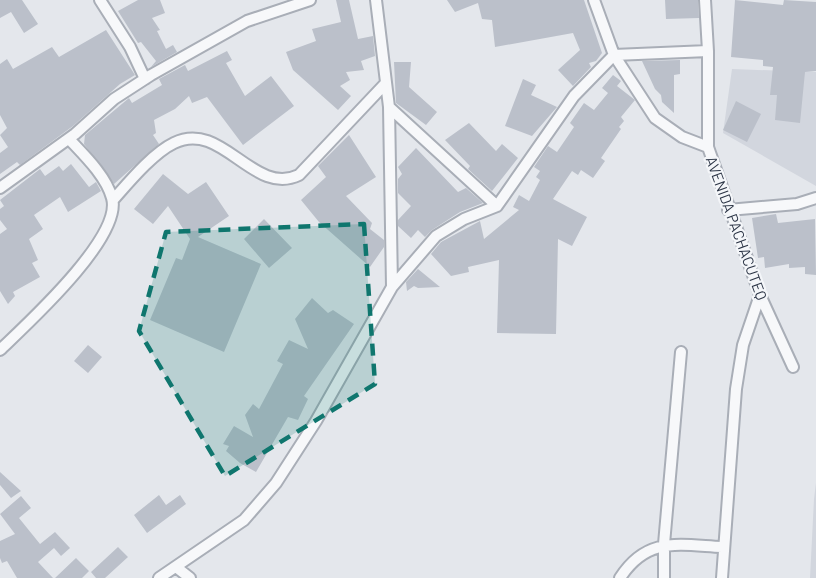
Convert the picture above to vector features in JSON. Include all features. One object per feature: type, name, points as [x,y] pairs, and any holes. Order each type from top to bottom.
[{"type":"street","points":[[100,0],[130,47],[145,79]]},
{"type":"street","points":[[0,188],[69,139],[114,99],[145,79],[222,33],[247,21],[310,0]]},
{"type":"street","points":[[376,0],[389,107],[392,287]]},
{"type":"street","name":"AVENIDA PACHACUTEQ","points":[[594,0],[614,55],[655,118],[682,137],[708,147],[728,210],[760,295],[793,367]]},
{"type":"street","points":[[705,0],[708,51],[708,147]]},
{"type":"street","points":[[159,578],[244,520],[276,483],[347,370],[392,287],[436,236],[464,219],[497,206],[574,96],[614,55],[708,51]]},
{"type":"street","points":[[0,350],[86,262],[109,220],[113,200],[134,177],[173,143],[191,138],[209,141],[273,179],[280,182],[291,179],[299,175],[385,84]]},
{"type":"street","points":[[389,107],[497,206]]},
{"type":"street","points":[[69,139],[106,184],[113,200]]},
{"type":"street","points":[[728,210],[797,204],[816,198]]},
{"type":"street","points":[[722,578],[722,547],[738,378],[743,345],[760,295]]},
{"type":"street","points":[[664,578],[664,544],[681,352]]},
{"type":"street","points":[[620,578],[629,565],[638,558],[664,544],[722,547]]},
{"type":"street","points":[[176,567],[190,578]]},
{"type":"highlighted area","points":[[364,224],[375,384],[225,476],[139,331],[166,232]]},
{"type":"shaded area","points":[[732,69],[816,72],[816,186],[723,133]]},
{"type":"shaded area","points":[[816,483],[816,578],[810,578],[814,499]]},
{"type":"building","points":[[0,0],[22,0],[38,24],[24,33],[11,12],[0,18]]},
{"type":"building","points":[[138,0],[160,0],[165,13],[152,18],[160,30],[157,31],[166,49],[173,45],[177,52],[151,67],[156,61],[141,42],[138,43],[118,11]]},
{"type":"building","points":[[336,0],[349,0],[358,39],[373,36],[375,56],[361,61],[364,70],[346,72],[350,80],[340,86],[351,96],[338,110],[293,70],[286,52],[316,41],[312,29],[341,22]]},
{"type":"building","points":[[447,0],[584,0],[602,53],[596,61],[589,63],[591,67],[573,86],[558,70],[580,50],[573,33],[495,47],[492,20],[482,19],[478,3],[455,12]]},
{"type":"building","points":[[665,0],[698,0],[699,18],[666,19]]},
{"type":"building","points":[[735,0],[783,5],[784,0],[816,2],[816,71],[805,72],[800,123],[775,120],[777,95],[770,95],[773,67],[763,66],[763,60],[731,57]]},
{"type":"building","points":[[106,30],[135,75],[120,84],[73,126],[20,165],[17,162],[0,174],[0,153],[8,147],[0,135],[7,128],[0,115],[0,64],[7,59],[13,69],[52,47],[59,57]]},
{"type":"building","points":[[227,51],[232,60],[226,63],[245,96],[271,76],[294,106],[243,145],[207,97],[192,103],[189,96],[175,109],[154,120],[156,133],[153,135],[159,144],[114,184],[84,144],[85,135],[129,98],[132,103],[162,85],[159,79],[185,65],[188,71]]},
{"type":"building","points":[[680,60],[680,74],[674,75],[674,113],[662,102],[661,95],[655,89],[642,61]]},
{"type":"building","points":[[394,62],[411,62],[409,87],[437,112],[426,125],[396,103]]},
{"type":"building","points":[[613,75],[621,81],[617,86],[635,100],[621,117],[624,121],[619,127],[621,129],[601,158],[605,161],[593,178],[581,170],[578,175],[572,171],[553,199],[587,217],[572,246],[558,239],[556,334],[497,333],[499,260],[468,267],[469,272],[451,276],[431,254],[441,242],[480,221],[484,239],[519,210],[513,207],[519,195],[529,201],[540,180],[536,177],[540,171],[534,167],[548,146],[557,152],[574,127],[570,123],[584,103],[594,110],[608,93],[602,88]]},
{"type":"building","points":[[523,79],[536,85],[531,95],[557,107],[532,136],[505,126]]},
{"type":"building","points":[[736,101],[761,114],[747,142],[723,130]]},
{"type":"building","points":[[469,123],[496,151],[502,144],[518,158],[492,191],[468,169],[470,166],[445,140]]},
{"type":"building","points":[[349,135],[376,177],[346,196],[372,223],[370,229],[384,240],[384,247],[370,267],[319,222],[301,200],[326,177],[318,166]]},
{"type":"building","points":[[416,148],[458,192],[466,188],[483,203],[460,212],[425,237],[418,230],[411,238],[398,226],[398,220],[411,206],[398,193],[398,179],[402,174],[398,167]]},
{"type":"building","points":[[71,164],[89,187],[96,182],[101,191],[68,212],[60,197],[34,215],[43,229],[29,239],[38,260],[32,263],[40,277],[13,292],[15,296],[8,304],[0,291],[0,234],[7,229],[0,220],[0,209],[4,206],[0,200],[40,169],[45,176],[59,166],[63,171]]},
{"type":"building","points":[[163,174],[188,194],[206,182],[229,216],[198,237],[261,264],[224,352],[150,320],[176,258],[182,260],[190,239],[168,206],[153,224],[134,209]]},
{"type":"building","points":[[776,214],[778,223],[815,219],[816,275],[805,274],[805,267],[789,268],[789,264],[765,268],[764,257],[758,258],[752,218]]},
{"type":"building","points":[[264,219],[292,248],[269,268],[244,239]]},
{"type":"building","points":[[418,269],[440,287],[418,288],[414,286],[407,291],[406,282]]},
{"type":"building","points":[[312,298],[328,313],[333,310],[354,324],[304,396],[308,399],[298,420],[288,417],[256,472],[240,463],[226,451],[229,446],[223,444],[234,426],[253,437],[245,415],[253,404],[259,409],[283,364],[277,361],[289,340],[308,349],[295,319]]},
{"type":"building","points":[[88,345],[102,357],[88,373],[74,361]]},
{"type":"building","points":[[0,472],[21,491],[11,498],[0,485]]},
{"type":"building","points":[[159,495],[166,505],[180,495],[186,504],[147,533],[134,515]]},
{"type":"building","points":[[21,496],[31,508],[19,518],[40,544],[55,532],[70,548],[61,556],[54,548],[38,562],[53,578],[17,578],[7,561],[2,563],[0,558],[0,541],[15,534],[0,514]]},
{"type":"building","points":[[118,547],[128,557],[105,578],[96,578],[91,572]]},
{"type":"building","points":[[76,558],[89,571],[82,578],[55,578]]}]
